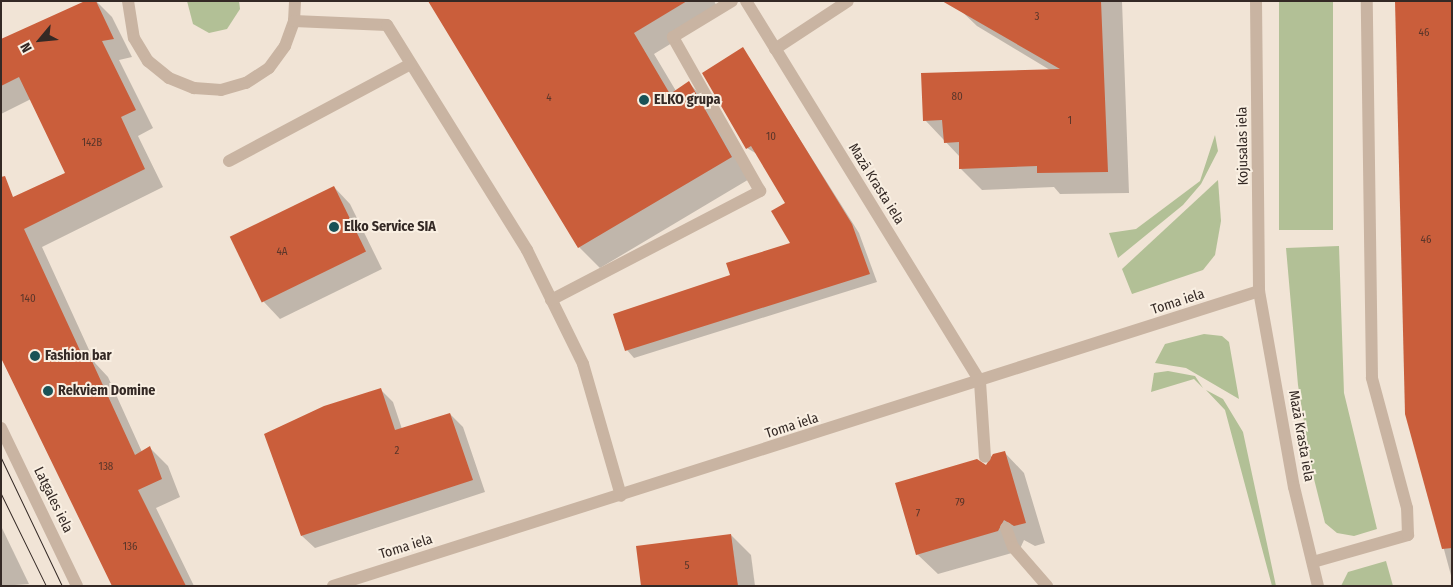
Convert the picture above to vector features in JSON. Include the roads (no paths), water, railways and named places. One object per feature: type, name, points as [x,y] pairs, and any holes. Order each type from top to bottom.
[{"type":"street","points":[[128,1],[134,38],[148,61],[168,78],[194,88],[221,90],[246,83],[269,68],[285,46],[294,21],[295,1]]},
{"type":"street","points":[[551,300],[760,191],[673,37],[732,1]]},
{"type":"street","name":"Mazā Krasta iela","points":[[746,1],[980,382]]},
{"type":"street","points":[[775,49],[848,1]]},
{"type":"street","name":"Kojusalas iela","points":[[1256,1],[1259,291]]},
{"type":"street","points":[[1313,562],[1408,535],[1407,508],[1372,378],[1368,1]]},
{"type":"street","points":[[294,21],[387,25],[526,250],[583,364],[621,496]]},
{"type":"street","points":[[229,160],[411,64]]},
{"type":"street","name":"Mazā Krasta iela","points":[[1259,291],[1318,586]]},
{"type":"street","name":"Toma iela","points":[[333,586],[980,382],[1259,291]]},
{"type":"street","points":[[980,382],[985,456]]},
{"type":"street","name":"Latgales iela","points":[[1,428],[77,586]]},
{"type":"street","points":[[1006,528],[1013,547],[1047,586]]},
{"type":"tram line","points":[[1,458],[62,586]]},
{"type":"tram line","points":[[1,494],[46,586]]},
{"type":"place","name":"ELKO grupa","points":[[644,100]]},
{"type":"place","name":"Elko Service SIA","points":[[334,227]]},
{"type":"place","name":"Fashion bar","points":[[35,356]]},
{"type":"place","name":"Rekviem Domine","points":[[48,391]]}]
